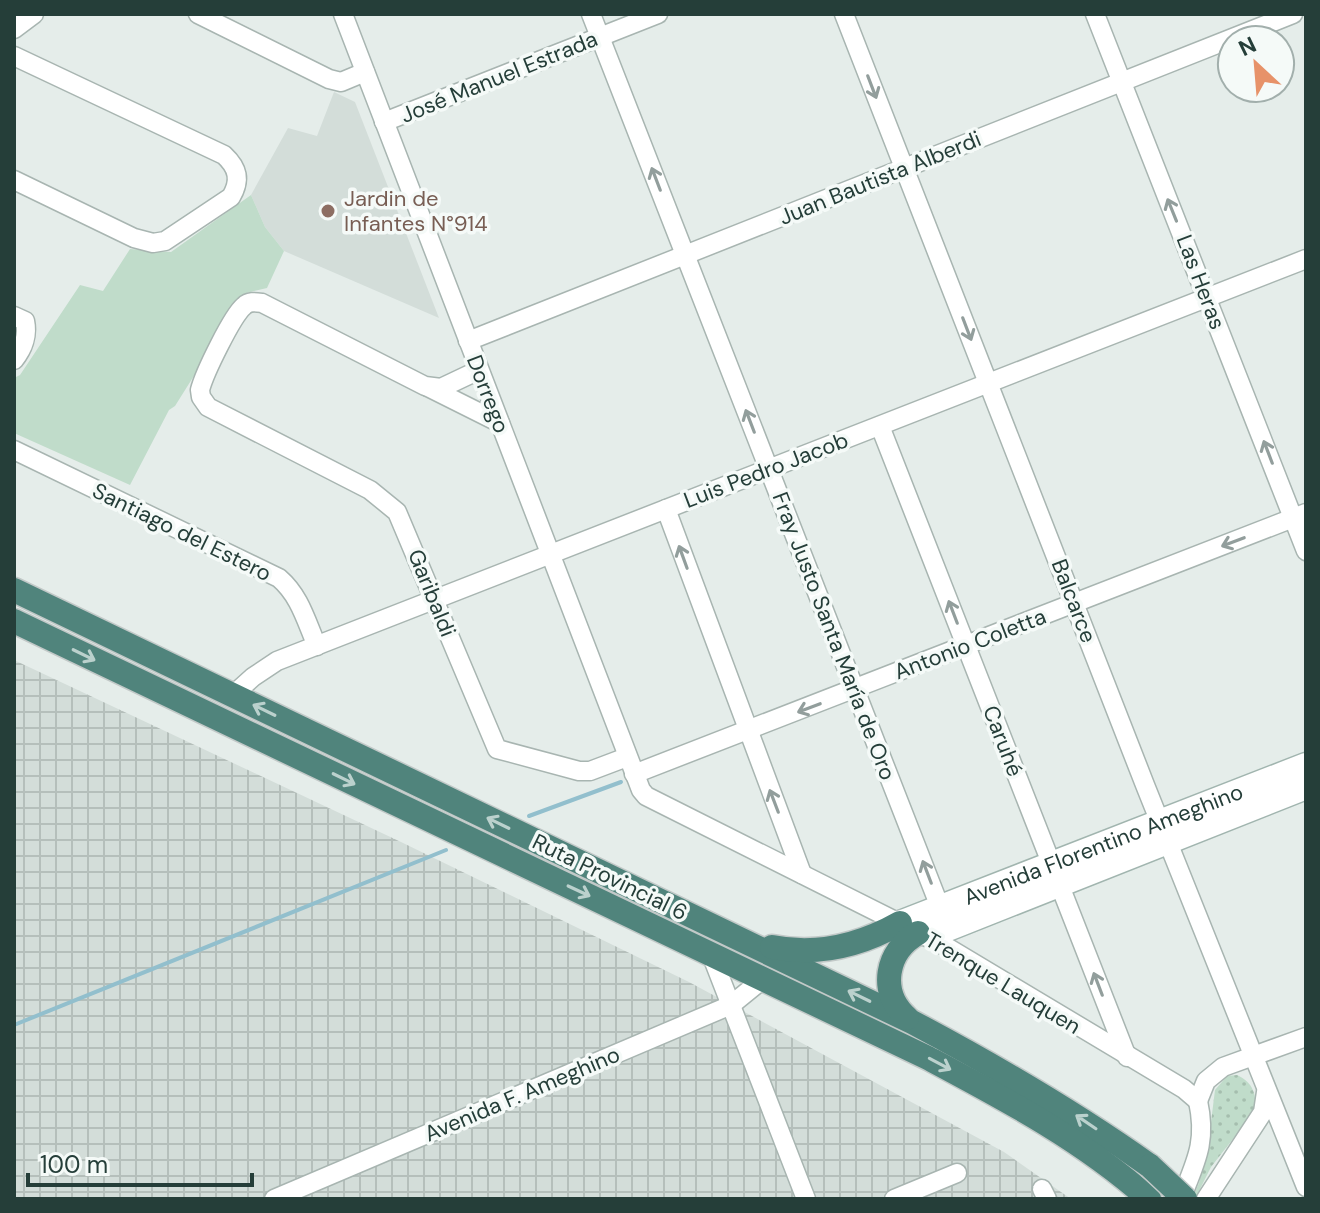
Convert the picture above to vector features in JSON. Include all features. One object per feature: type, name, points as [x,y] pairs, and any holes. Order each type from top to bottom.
[{"type":"highway","name":"Ruta Provincial 6","points":[[14,590],[912,1022],[1059,1104],[1150,1166],[1183,1199]]},
{"type":"highway","name":"Ruta Provincial 6","points":[[14,621],[928,1058],[1063,1133],[1143,1194]]},
{"type":"highway","points":[[746,943],[798,951],[815,950],[909,928]]},
{"type":"highway","points":[[909,928],[906,939],[891,961],[889,988],[901,1012],[912,1022]]},
{"type":"main road","name":"Avenida Florentino Ameghino","points":[[909,928],[944,928],[1056,875],[1164,832],[1306,765]]},
{"type":"main road","name":"Avenida Florentino Ameghino","points":[[1164,832],[1306,787]]},
{"type":"street","points":[[14,29],[34,14]]},
{"type":"street","points":[[198,14],[329,79],[341,82],[365,72]]},
{"type":"street","name":"Dorrego","points":[[343,14],[630,765]]},
{"type":"street","name":"Fray Justo Santa María de Oro","points":[[591,14],[855,689],[944,928]]},
{"type":"street","name":"José Manuel Estrada","points":[[384,122],[658,14]]},
{"type":"street","name":"Balcarce","points":[[844,14],[1252,1057],[1306,1187]]},
{"type":"street","name":"Las Heras","points":[[1095,14],[1207,298],[1300,516],[1306,551]]},
{"type":"street","name":"Juan Bautista Alberdi","points":[[468,341],[1293,14]]},
{"type":"street","points":[[14,56],[224,155],[234,164],[237,186],[231,197],[165,241],[153,243],[134,238],[14,180]]},
{"type":"street","name":"Luis Pedro Jacob","points":[[233,695],[277,661],[1306,259]]},
{"type":"street","name":"Garibaldi","points":[[425,386],[262,303],[246,304],[230,328],[203,381],[201,397],[208,407],[386,501],[404,523],[433,600],[497,749],[579,771],[630,765]]},
{"type":"street","points":[[14,316],[25,321],[27,329],[21,352],[14,360]]},
{"type":"street","points":[[425,386],[441,388],[479,370]]},
{"type":"street","points":[[425,386],[500,423]]},
{"type":"street","name":"Caruhé","points":[[880,426],[1127,1057]]},
{"type":"street","name":"Santiago del Estero","points":[[14,450],[279,578],[297,597],[317,646]]},
{"type":"street","points":[[666,509],[802,874]]},
{"type":"street","name":"Antonio Coletta","points":[[630,765],[748,731],[1300,516]]},
{"type":"street","name":"Trenque Lauquen","points":[[630,765],[646,796],[909,928],[944,928],[1127,1057],[1184,1089],[1198,1101]]},
{"type":"street","points":[[711,954],[806,1199]]},
{"type":"street","name":"Avenida F. Ameghino","points":[[274,1199],[302,1194],[731,1005],[763,979]]},
{"type":"street","points":[[1183,1199],[1198,1156],[1203,1129],[1198,1101],[1206,1081],[1223,1067],[1306,1037]]},
{"type":"street","points":[[1206,1199],[1263,1112],[1266,1092]]},
{"type":"street","points":[[894,1199],[957,1173]]},
{"type":"shaded area","name":"Jardin de Infantes N°914","points":[[334,92],[355,102],[439,318],[284,251],[265,227],[251,195],[288,128],[317,136]]},
{"type":"shaded area","points":[[14,660],[689,982],[1004,1152],[1071,1199],[14,1199]]},
{"type":"green space","points":[[251,195],[265,227],[284,251],[267,288],[246,293],[175,406],[169,410],[130,485],[14,433],[14,378],[20,375],[80,285],[103,291],[130,249],[171,252]]},
{"type":"green space","points":[[1237,1075],[1247,1081],[1253,1090],[1254,1112],[1211,1167],[1195,1199],[1192,1199],[1208,1146],[1215,1090],[1227,1076]]},
{"type":"waterway","points":[[529,816],[621,782]]},
{"type":"waterway","points":[[14,1025],[446,850]]},
{"type":"place","name":"Jardin de Infantes N°914","points":[[328,211]]}]
